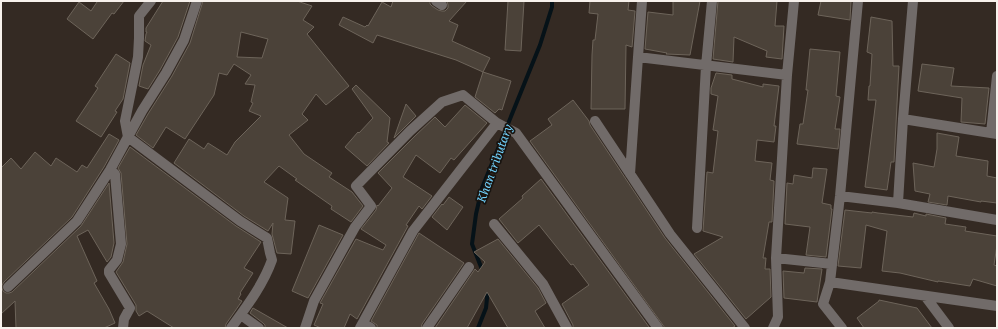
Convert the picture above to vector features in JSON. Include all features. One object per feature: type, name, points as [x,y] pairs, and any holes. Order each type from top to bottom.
[{"type":"street","points":[[151,1],[138,16],[138,57],[125,121],[128,137],[240,221],[267,238],[272,260],[268,272],[257,291],[231,328]]},
{"type":"street","points":[[8,287],[78,221],[110,170],[142,111],[166,73],[184,40],[197,1]]},
{"type":"street","points":[[630,174],[642,1]]},
{"type":"street","points":[[697,228],[706,66],[712,1]]},
{"type":"street","points":[[773,328],[778,317],[776,258],[787,76],[794,1]]},
{"type":"street","points":[[842,328],[824,304],[830,282],[840,196],[858,1]]},
{"type":"street","points":[[898,202],[913,1]]},
{"type":"street","points":[[638,57],[787,76]]},
{"type":"street","points":[[903,119],[994,134],[997,76]]},
{"type":"street","points":[[305,328],[314,301],[355,227],[371,206],[356,186],[410,131],[442,102],[463,95],[499,124],[516,133],[658,328]]},
{"type":"street","points":[[595,121],[670,234],[745,328]]},
{"type":"street","points":[[365,326],[413,231],[499,124]]},
{"type":"street","points":[[110,170],[115,174],[122,244],[117,260],[109,270],[109,273],[130,308],[124,324]]},
{"type":"street","points":[[840,196],[898,202],[997,220]]},
{"type":"street","points":[[494,224],[543,284],[567,328]]},
{"type":"street","points":[[776,258],[832,264]]},
{"type":"street","points":[[427,328],[470,267]]},
{"type":"street","points":[[830,282],[997,306]]},
{"type":"street","points":[[925,296],[949,328]]},
{"type":"street","points":[[241,315],[259,328]]},
{"type":"building","points":[[96,1],[124,1],[114,14],[112,13],[93,39],[67,19],[79,2],[91,11],[97,2]]},
{"type":"building","points":[[163,1],[190,1],[178,37],[148,89],[139,86],[143,65],[151,45],[145,41],[147,32],[146,28]]},
{"type":"building","points":[[203,1],[297,1],[312,6],[303,20],[314,27],[307,34],[349,86],[326,105],[316,94],[302,114],[308,120],[289,135],[304,154],[332,173],[329,177],[352,192],[363,206],[351,222],[331,209],[332,206],[295,180],[297,179],[279,166],[264,182],[288,198],[285,220],[295,221],[291,254],[277,253],[272,234],[273,223],[268,231],[244,216],[174,163],[189,139],[204,149],[208,143],[227,155],[235,142],[261,116],[249,111],[253,103],[251,102],[255,85],[245,84],[251,75],[234,64],[227,75],[219,73],[214,95],[185,139],[166,127],[153,148],[136,135],[190,43]],"holes":[[[241,32],[268,39],[262,58],[237,57]]]},
{"type":"building","points":[[393,1],[430,1],[430,4],[438,10],[445,11],[448,8],[447,1],[467,1],[449,21],[458,25],[452,41],[490,58],[483,72],[456,60],[377,35],[373,43],[339,25],[343,17],[365,27],[367,25],[368,26],[382,2],[391,7]]},
{"type":"building","points":[[508,1],[524,1],[521,51],[505,50]]},
{"type":"building","points":[[590,1],[629,1],[628,10],[635,11],[632,47],[626,45],[625,109],[591,109],[593,40],[595,40],[598,14],[589,13]]},
{"type":"building","points":[[673,1],[700,1],[690,55],[666,54],[667,53],[645,49],[648,12],[673,15]]},
{"type":"building","points":[[718,1],[777,1],[775,26],[784,26],[782,59],[766,57],[767,51],[734,37],[733,62],[713,59]]},
{"type":"building","points":[[821,1],[851,1],[850,20],[818,15]]},
{"type":"building","points":[[871,17],[892,21],[893,66],[899,66],[894,162],[891,162],[887,190],[865,187],[876,100],[868,100],[872,54],[867,52]]},
{"type":"building","points":[[810,49],[840,52],[836,96],[840,97],[835,129],[840,129],[838,149],[797,144],[800,124],[803,124],[808,90],[806,90]]},
{"type":"building","points":[[116,54],[130,63],[123,99],[115,111],[117,112],[101,137],[76,121],[98,88],[95,86]]},
{"type":"building","points":[[922,64],[954,68],[951,86],[989,88],[985,124],[961,122],[962,98],[918,91]]},
{"type":"building","points":[[483,72],[511,81],[502,110],[499,109],[495,113],[475,97]]},
{"type":"building","points":[[716,73],[732,75],[732,79],[763,87],[763,84],[779,86],[774,126],[776,126],[774,142],[757,140],[755,161],[772,163],[770,180],[774,181],[772,222],[769,222],[763,258],[766,258],[765,269],[770,269],[771,297],[746,319],[694,254],[723,237],[703,231],[707,172],[713,173],[718,131],[713,130],[718,96],[711,94],[711,88]]},
{"type":"building","points":[[356,85],[390,118],[387,142],[389,143],[367,166],[345,147],[373,118],[352,89]]},
{"type":"building","points":[[573,100],[589,121],[590,125],[665,238],[735,326],[732,328],[665,328],[530,141],[552,125],[548,119]]},
{"type":"building","points":[[406,104],[416,116],[394,138]]},
{"type":"building","points":[[465,105],[487,123],[454,160],[451,158],[440,173],[416,155],[403,177],[432,196],[422,209],[419,206],[406,225],[408,226],[357,319],[350,314],[344,328],[321,328],[314,325],[323,304],[320,303],[356,239],[383,250],[386,245],[361,229],[376,210],[377,205],[378,206],[392,188],[378,173],[435,117],[445,127]]},
{"type":"building","points":[[937,133],[959,137],[956,156],[988,161],[987,176],[997,178],[997,203],[981,202],[948,196],[947,205],[928,202],[930,194],[915,191],[913,163],[934,167],[937,149]]},
{"type":"building","points":[[109,134],[119,140],[104,167],[72,217],[4,282],[2,288],[6,293],[12,292],[81,226],[109,183],[114,243],[111,257],[107,262],[88,230],[77,236],[97,281],[94,283],[115,323],[104,328],[16,328],[15,301],[1,314],[1,168],[11,158],[21,169],[35,152],[51,166],[56,158],[77,172],[82,165],[87,168]]},
{"type":"building","points":[[130,147],[236,226],[261,242],[244,268],[253,273],[240,293],[241,294],[238,299],[242,301],[226,324],[225,328],[174,328],[147,311],[139,316],[136,311],[136,305],[116,272],[123,262],[127,244],[121,173],[118,168]]},
{"type":"building","points":[[813,168],[827,169],[822,203],[831,205],[832,209],[826,257],[806,255],[810,227],[785,224],[787,183],[793,184],[794,175],[812,178]]},
{"type":"building","points":[[541,179],[649,327],[648,328],[573,328],[573,325],[562,304],[589,285],[539,225],[518,243],[499,219],[523,198],[522,196]]},
{"type":"building","points":[[449,197],[463,207],[447,230],[432,217]]},
{"type":"building","points":[[845,210],[913,217],[914,213],[926,216],[926,214],[946,218],[945,224],[966,227],[965,231],[997,236],[994,265],[997,266],[997,286],[973,279],[970,286],[938,282],[900,273],[882,271],[887,231],[866,225],[861,268],[838,266]]},
{"type":"building","points":[[319,225],[343,235],[308,298],[292,291]]},
{"type":"building","points":[[419,233],[464,263],[422,324],[421,328],[377,328],[377,325],[371,321]]},
{"type":"building","points":[[498,239],[538,288],[546,303],[535,311],[545,328],[508,328],[487,292],[467,328],[435,328],[475,269],[478,272],[485,262],[474,252]]},
{"type":"building","points":[[805,268],[822,269],[817,302],[784,298],[783,271],[804,273]]},
{"type":"building","points":[[879,300],[917,308],[932,328],[864,328],[857,318]]},
{"type":"building","points":[[253,308],[288,328],[265,328],[263,323],[250,313]]},
{"type":"waterway","name":"Khan tributary","points":[[483,272],[472,244],[476,214],[482,188],[540,45],[552,7],[552,1]]},
{"type":"waterway","name":"Khan tributary","points":[[478,328],[486,308],[488,288]]}]
